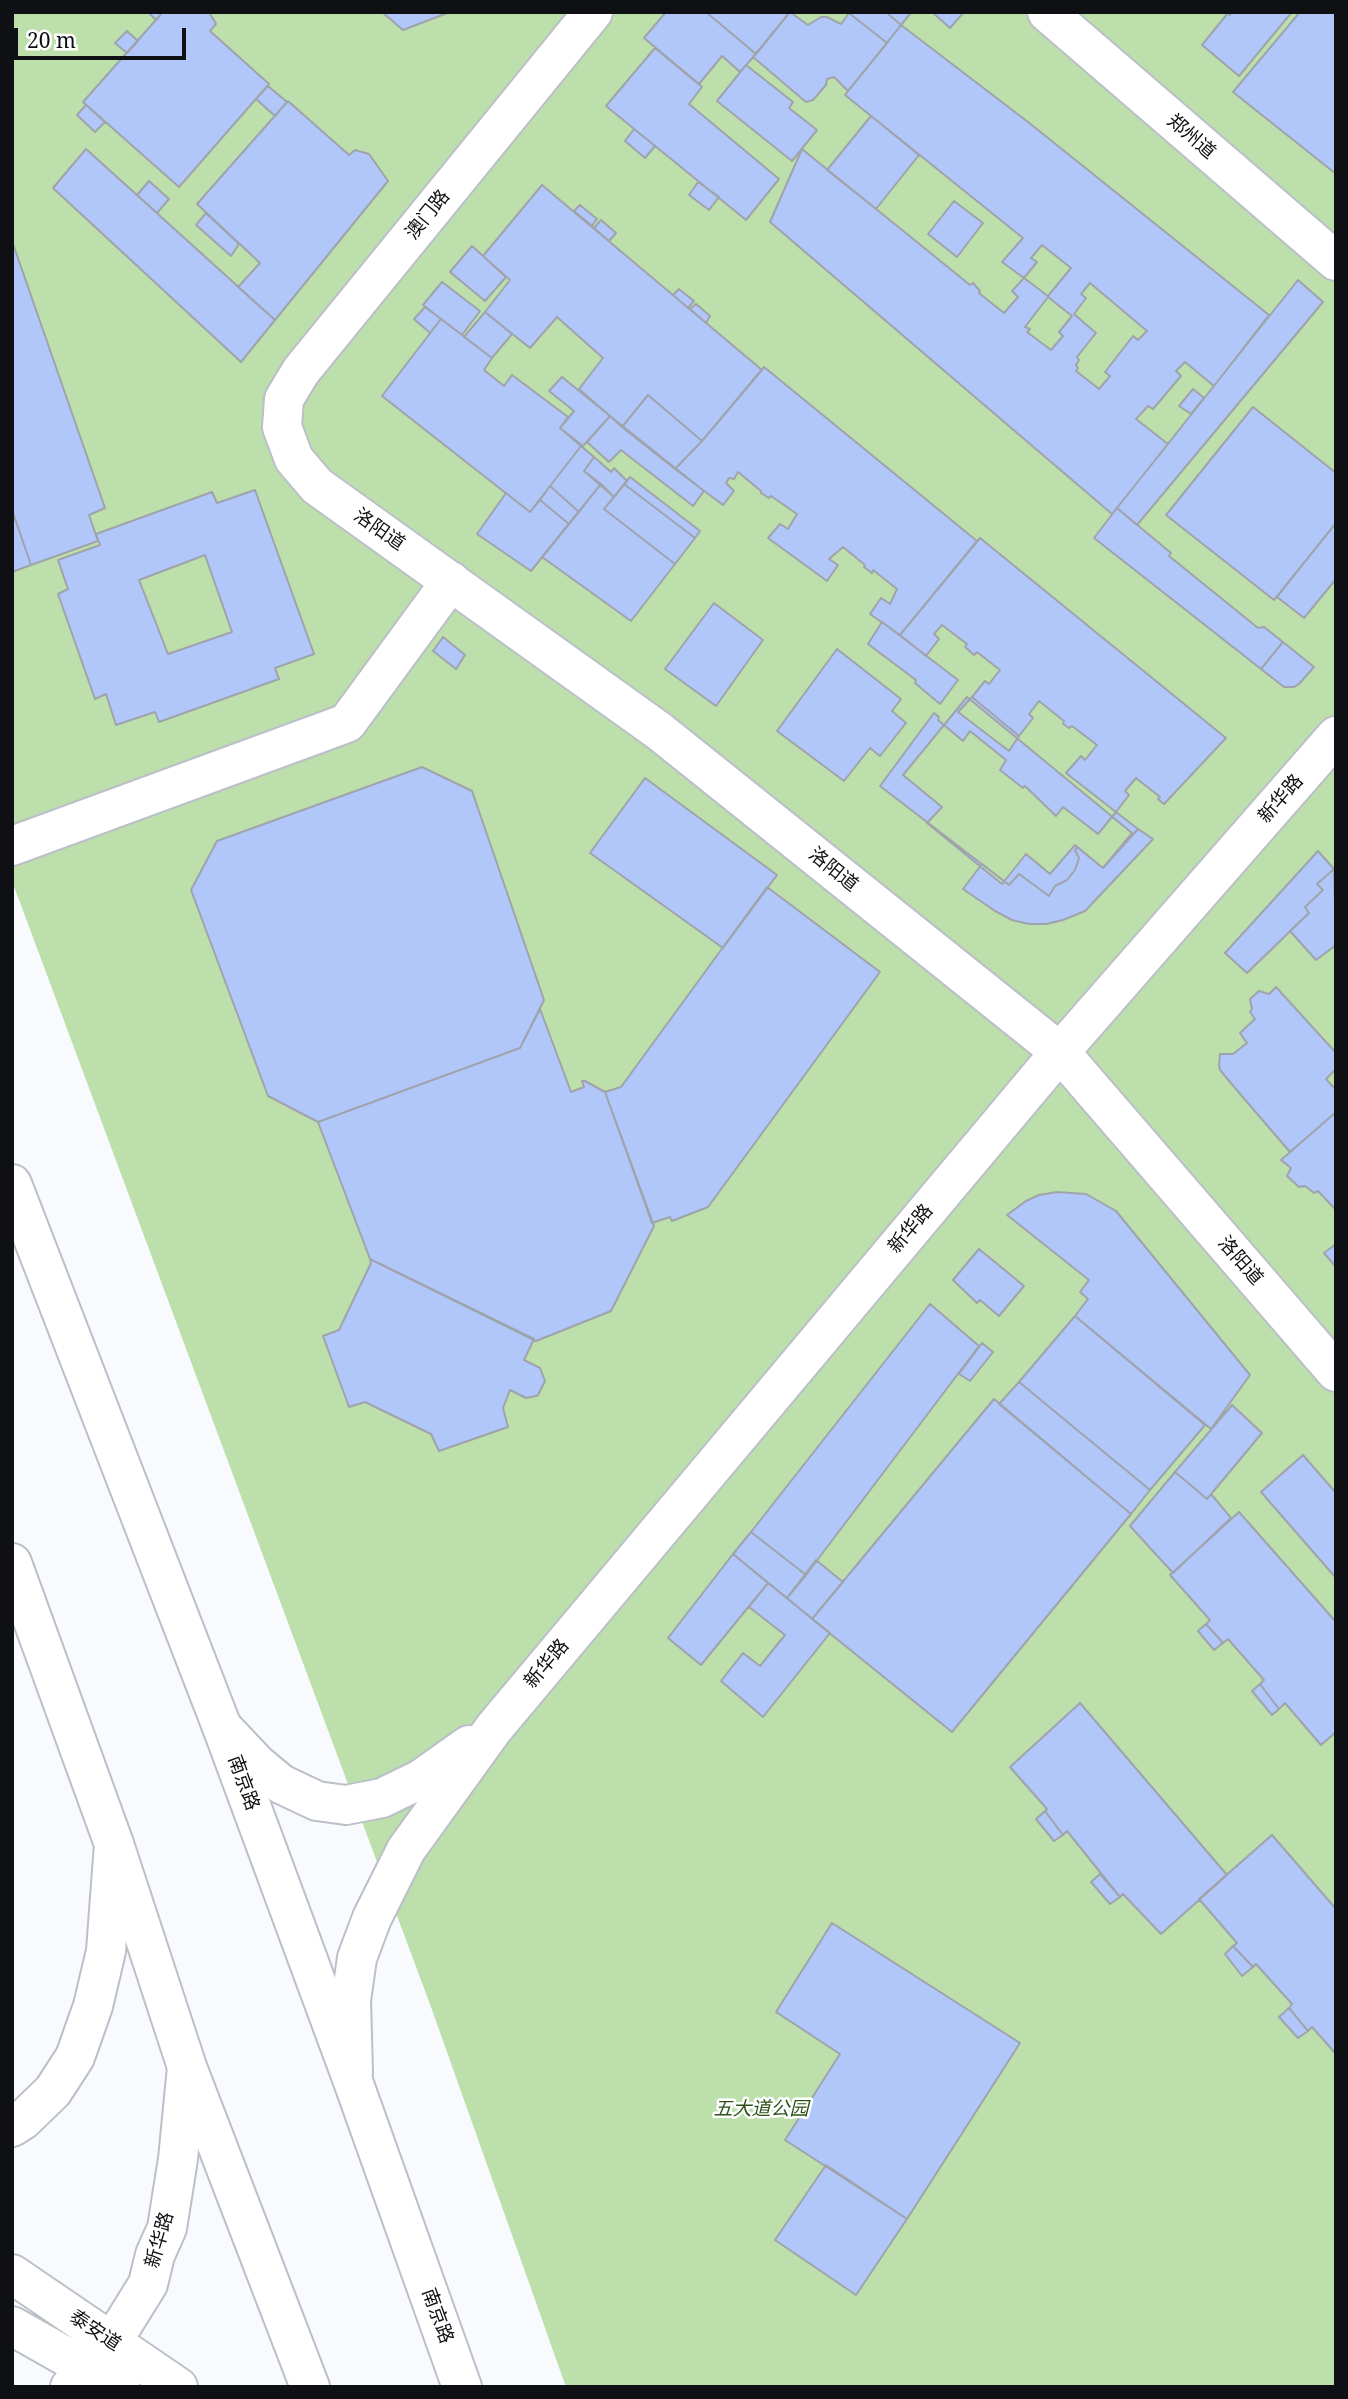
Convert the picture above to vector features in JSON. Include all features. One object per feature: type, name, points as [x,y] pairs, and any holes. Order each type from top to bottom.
[{"type":"street","name":"澳门路","points":[[282,427],[284,399],[301,371],[593,12]]},
{"type":"street","name":"郑州道","points":[[1047,12],[1336,261]]},
{"type":"street","name":"洛阳道","points":[[282,427],[294,459],[317,486],[659,731],[1060,1052],[1336,1372]]},
{"type":"street","points":[[12,846],[347,723],[452,581]]},
{"type":"street","name":"新华路","points":[[354,2084],[351,2000],[357,1958],[372,1918],[406,1850],[494,1728],[1060,1052],[1336,736]]},
{"type":"street","name":"南京路","points":[[12,1184],[222,1727],[462,2387]]},
{"type":"street","points":[[12,1563],[114,1844],[187,2067],[310,2387]]},
{"type":"street","name":"新华路","points":[[222,1727],[257,1764],[281,1784],[317,1801],[346,1805],[382,1798],[421,1779],[494,1728]]},
{"type":"street","points":[[12,2127],[53,2091],[75,2056],[93,2006],[106,1951],[114,1844]]},
{"type":"street","name":"新华路","points":[[78,2378],[112,2342],[148,2284],[155,2255],[167,2228],[178,2159],[187,2067]]},
{"type":"street","name":"泰安道","points":[[12,2274],[178,2387]]},
{"type":"street","name":"泰安道","points":[[12,2326],[78,2378],[120,2387]]},
{"type":"green space","name":"五大道公园","points":[[12,12],[1336,12],[1336,2387],[566,2387],[431,2007],[12,881]]},
{"type":"building","points":[[148,12],[163,12],[156,20]]},
{"type":"building","points":[[163,12],[209,12],[216,24],[210,31],[269,84],[179,187],[83,102]]},
{"type":"building","points":[[382,12],[450,12],[403,30]]},
{"type":"building","points":[[666,12],[706,12],[756,54],[740,72],[722,56],[699,84],[644,38]]},
{"type":"building","points":[[706,12],[790,12],[756,54]]},
{"type":"building","points":[[790,12],[808,25],[821,17],[841,24],[849,13],[887,43],[848,91],[834,77],[827,79],[826,85],[813,100],[806,102],[753,57]]},
{"type":"building","points":[[886,12],[901,25],[887,43],[849,13]]},
{"type":"building","points":[[886,12],[910,12],[910,14],[901,25]]},
{"type":"building","points":[[932,12],[964,12],[950,28]]},
{"type":"building","points":[[1232,12],[1292,12],[1239,76],[1202,45],[1228,13],[1230,15]]},
{"type":"building","points":[[1300,12],[1336,12],[1336,174],[1233,92]]},
{"type":"building","points":[[901,25],[1028,122],[1269,315],[1214,386],[1185,362],[1176,371],[1181,376],[1153,409],[1148,406],[1136,419],[1168,444],[1112,514],[770,222],[802,149],[970,285],[973,283],[979,293],[1004,313],[1018,297],[1012,291],[1024,278],[1002,262],[1023,238],[845,95]]},
{"type":"building","points":[[127,31],[138,41],[127,53],[115,43]]},
{"type":"building","points":[[655,48],[702,87],[689,104],[779,179],[746,220],[606,106]]},
{"type":"building","points":[[746,65],[793,102],[789,108],[817,130],[792,161],[717,101]]},
{"type":"building","points":[[268,86],[287,102],[275,116],[256,99]]},
{"type":"building","points":[[288,101],[349,155],[355,150],[369,154],[388,181],[275,320],[238,287],[260,263],[197,204]]},
{"type":"building","points":[[86,105],[105,122],[95,132],[77,115]]},
{"type":"building","points":[[871,116],[919,155],[876,209],[827,170]]},
{"type":"building","points":[[634,129],[655,146],[645,158],[625,141]]},
{"type":"building","points":[[86,149],[275,320],[241,362],[53,188]]},
{"type":"building","points":[[149,181],[169,199],[157,213],[137,195]]},
{"type":"building","points":[[698,182],[719,197],[709,210],[689,195]]},
{"type":"building","points":[[542,185],[762,370],[702,441],[648,395],[622,427],[579,389],[603,358],[557,317],[530,348],[485,312],[510,280],[483,256]]},
{"type":"building","points":[[954,201],[983,223],[957,257],[928,234]]},
{"type":"building","points":[[580,205],[597,219],[592,226],[574,211]]},
{"type":"building","points":[[206,213],[239,244],[231,256],[196,225]]},
{"type":"building","points":[[601,220],[616,233],[609,241],[594,228]]},
{"type":"building","points":[[12,241],[105,508],[89,515],[98,541],[31,565],[12,510]]},
{"type":"building","points":[[1042,245],[1071,268],[1048,296],[1024,278],[1037,262],[1031,258]]},
{"type":"building","points":[[472,246],[506,277],[485,301],[450,272]]},
{"type":"building","points":[[1298,280],[1323,302],[1137,525],[1117,508]]},
{"type":"building","points":[[442,282],[480,311],[462,335],[423,305]]},
{"type":"building","points":[[1090,283],[1147,331],[1138,340],[1133,336],[1105,372],[1110,376],[1099,389],[1076,371],[1079,360],[1077,357],[1096,333],[1074,314],[1086,298],[1081,294]]},
{"type":"building","points":[[679,289],[694,301],[688,308],[673,295]]},
{"type":"building","points":[[1048,297],[1072,316],[1059,332],[1063,336],[1051,350],[1027,332],[1030,329],[1025,327]]},
{"type":"building","points":[[696,304],[710,316],[706,323],[690,309]]},
{"type":"building","points":[[425,307],[441,319],[430,333],[414,319]]},
{"type":"building","points":[[485,312],[512,334],[492,358],[464,337]]},
{"type":"building","points":[[441,319],[492,358],[484,370],[504,386],[512,375],[568,417],[560,428],[581,446],[530,512],[382,396]]},
{"type":"building","points":[[764,367],[977,541],[900,635],[870,614],[881,598],[890,604],[897,589],[873,570],[872,573],[864,567],[865,565],[843,547],[829,559],[838,565],[827,581],[768,538],[780,524],[788,529],[797,514],[771,496],[769,498],[761,493],[738,472],[734,479],[729,478],[726,483],[734,491],[723,505],[675,469]]},
{"type":"building","points":[[562,377],[610,416],[583,446],[560,428],[574,411],[549,391]]},
{"type":"building","points":[[1193,389],[1204,398],[1191,414],[1179,406]]},
{"type":"building","points":[[648,395],[702,441],[675,469],[622,427]]},
{"type":"building","points":[[1253,407],[1336,473],[1336,523],[1274,600],[1166,515]]},
{"type":"building","points":[[610,416],[704,491],[693,506],[621,450],[609,462],[587,442]]},
{"type":"building","points":[[581,446],[594,457],[584,471],[601,484],[579,512],[550,486]]},
{"type":"building","points":[[594,457],[611,472],[614,468],[627,481],[614,497],[584,471]]},
{"type":"building","points":[[630,477],[700,531],[695,538],[624,484]]},
{"type":"building","points":[[601,484],[614,497],[604,509],[675,564],[631,621],[542,557]]},
{"type":"building","points":[[624,484],[695,538],[675,564],[604,509]]},
{"type":"building","points":[[550,486],[579,512],[569,524],[540,500]]},
{"type":"building","points":[[255,490],[314,654],[275,668],[279,679],[159,722],[155,712],[116,725],[106,694],[95,699],[58,594],[68,589],[58,560],[100,545],[96,534],[212,492],[217,503]]},
{"type":"building","points":[[506,493],[530,512],[540,500],[569,524],[531,571],[477,534]]},
{"type":"building","points":[[1117,508],[1171,553],[1169,556],[1258,628],[1264,627],[1283,642],[1261,669],[1094,538]]},
{"type":"building","points":[[12,510],[31,565],[12,572]]},
{"type":"building","points":[[1336,523],[1336,579],[1304,618],[1277,597]]},
{"type":"building","points":[[980,538],[1226,738],[1164,804],[1158,799],[1160,797],[1136,778],[1125,791],[1129,795],[1116,812],[1066,773],[1081,756],[1085,760],[1097,745],[1072,726],[1069,728],[1063,724],[1064,721],[1039,701],[1029,714],[1033,718],[1019,736],[972,697],[985,681],[989,684],[1000,670],[977,652],[974,655],[965,647],[967,644],[942,625],[934,634],[939,639],[926,656],[900,635]]},
{"type":"building","points":[[205,555],[232,632],[168,654],[139,580]]},
{"type":"building","points":[[714,603],[763,640],[716,706],[665,669]]},
{"type":"building","points":[[882,622],[958,680],[940,704],[915,683],[916,680],[868,644]]},
{"type":"building","points":[[443,637],[465,655],[456,669],[433,651]]},
{"type":"building","points":[[1283,642],[1314,667],[1294,687],[1284,687],[1261,669]]},
{"type":"building","points":[[837,649],[901,699],[892,711],[906,723],[880,756],[870,748],[844,781],[777,731]]},
{"type":"building","points":[[967,697],[1132,833],[1103,868],[1075,845],[1050,874],[1026,854],[1002,884],[927,823],[942,807],[903,775]]},
{"type":"building","points":[[972,697],[1019,736],[1009,751],[958,712]]},
{"type":"building","points":[[934,713],[939,717],[938,720],[963,741],[970,731],[1006,760],[1000,770],[1023,788],[1025,786],[1056,816],[1063,807],[1098,834],[1116,812],[1138,829],[1103,868],[1077,847],[1075,850],[1079,858],[1075,870],[1067,880],[1055,886],[1049,896],[1019,874],[1009,885],[880,786]]},
{"type":"building","points":[[422,767],[472,791],[544,1000],[520,1048],[318,1122],[268,1096],[191,890],[217,841]]},
{"type":"building","points":[[645,778],[777,875],[723,948],[590,853]]},
{"type":"building","points":[[1138,829],[1153,839],[1085,911],[1063,920],[1029,924],[1012,920],[963,889],[982,864],[1009,885],[1019,874],[1049,896],[1055,886],[1067,880],[1075,870],[1079,858],[1075,850],[1077,847],[1103,868]]},
{"type":"building","points":[[1318,851],[1334,869],[1317,884],[1323,890],[1305,907],[1309,913],[1247,973],[1225,953]]},
{"type":"building","points":[[1334,869],[1336,945],[1316,960],[1290,931],[1309,913],[1305,907],[1323,890],[1317,884]]},
{"type":"building","points":[[767,887],[880,972],[708,1207],[672,1221],[670,1217],[652,1223],[605,1092],[621,1087]]},
{"type":"building","points":[[1276,987],[1336,1053],[1336,1069],[1326,1079],[1336,1090],[1336,1112],[1290,1152],[1220,1070],[1219,1065],[1220,1054],[1233,1054],[1247,1043],[1240,1033],[1255,1019],[1250,1012],[1250,999],[1259,991],[1269,994]]},
{"type":"building","points":[[540,1009],[571,1092],[584,1087],[582,1081],[585,1081],[605,1092],[654,1226],[611,1311],[536,1341],[370,1259],[318,1122],[520,1048]]},
{"type":"building","points":[[1336,1112],[1336,1210],[1318,1191],[1314,1193],[1305,1186],[1299,1187],[1287,1176],[1291,1168],[1281,1160]]},
{"type":"building","points":[[1057,1192],[1086,1194],[1116,1211],[1250,1375],[1211,1429],[1075,1316],[1088,1299],[1080,1292],[1089,1280],[1007,1215],[1039,1195]]},
{"type":"building","points":[[1336,1244],[1336,1267],[1324,1253]]},
{"type":"building","points":[[979,1249],[1024,1286],[999,1316],[980,1300],[977,1303],[953,1280]]},
{"type":"building","points":[[370,1259],[534,1339],[524,1360],[540,1368],[545,1381],[536,1396],[526,1398],[510,1390],[503,1408],[508,1427],[439,1451],[431,1434],[365,1402],[349,1407],[323,1336],[339,1330],[371,1263]]},
{"type":"building","points":[[930,1304],[979,1346],[806,1575],[751,1532]]},
{"type":"building","points":[[1075,1316],[1205,1425],[1150,1490],[1019,1382]]},
{"type":"building","points":[[982,1343],[993,1352],[970,1381],[959,1374]]},
{"type":"building","points":[[1019,1382],[1150,1490],[1131,1514],[999,1404]]},
{"type":"building","points":[[994,1399],[1131,1514],[952,1732],[812,1619]]},
{"type":"building","points":[[1232,1405],[1262,1433],[1207,1499],[1175,1472]]},
{"type":"building","points":[[1303,1455],[1336,1493],[1336,1578],[1261,1492]]},
{"type":"building","points":[[1175,1472],[1207,1499],[1211,1494],[1231,1518],[1173,1573],[1130,1526]]},
{"type":"building","points":[[1239,1512],[1336,1622],[1336,1732],[1321,1745],[1285,1703],[1279,1709],[1260,1684],[1264,1680],[1228,1639],[1223,1643],[1206,1624],[1210,1620],[1170,1575]]},
{"type":"building","points":[[751,1532],[806,1575],[787,1598],[733,1554]]},
{"type":"building","points":[[733,1554],[768,1583],[701,1665],[668,1638]]},
{"type":"building","points":[[816,1560],[843,1582],[812,1619],[787,1598]]},
{"type":"building","points":[[768,1583],[830,1633],[763,1717],[721,1681],[743,1653],[760,1666],[785,1635],[749,1607]]},
{"type":"building","points":[[1206,1624],[1223,1643],[1214,1650],[1198,1631]]},
{"type":"building","points":[[1260,1684],[1279,1709],[1272,1715],[1252,1691]]},
{"type":"building","points":[[1080,1703],[1227,1875],[1161,1934],[1123,1894],[1120,1897],[1067,1831],[1063,1835],[1045,1811],[1047,1809],[1010,1767]]},
{"type":"building","points":[[1045,1811],[1063,1835],[1054,1841],[1036,1819]]},
{"type":"building","points":[[1272,1835],[1336,1909],[1336,2054],[1312,2027],[1308,2031],[1289,2008],[1292,2004],[1256,1964],[1253,1967],[1233,1946],[1237,1943],[1199,1899]]},
{"type":"building","points":[[1100,1874],[1120,1897],[1110,1904],[1091,1882]]},
{"type":"building","points":[[832,1923],[1020,2043],[907,2219],[785,2140],[840,2054],[776,2012]]},
{"type":"building","points":[[1233,1946],[1253,1967],[1242,1976],[1225,1954]]},
{"type":"building","points":[[1289,2008],[1308,2031],[1298,2038],[1279,2017]]},
{"type":"building","points":[[826,2165],[907,2219],[856,2295],[775,2240]]}]
